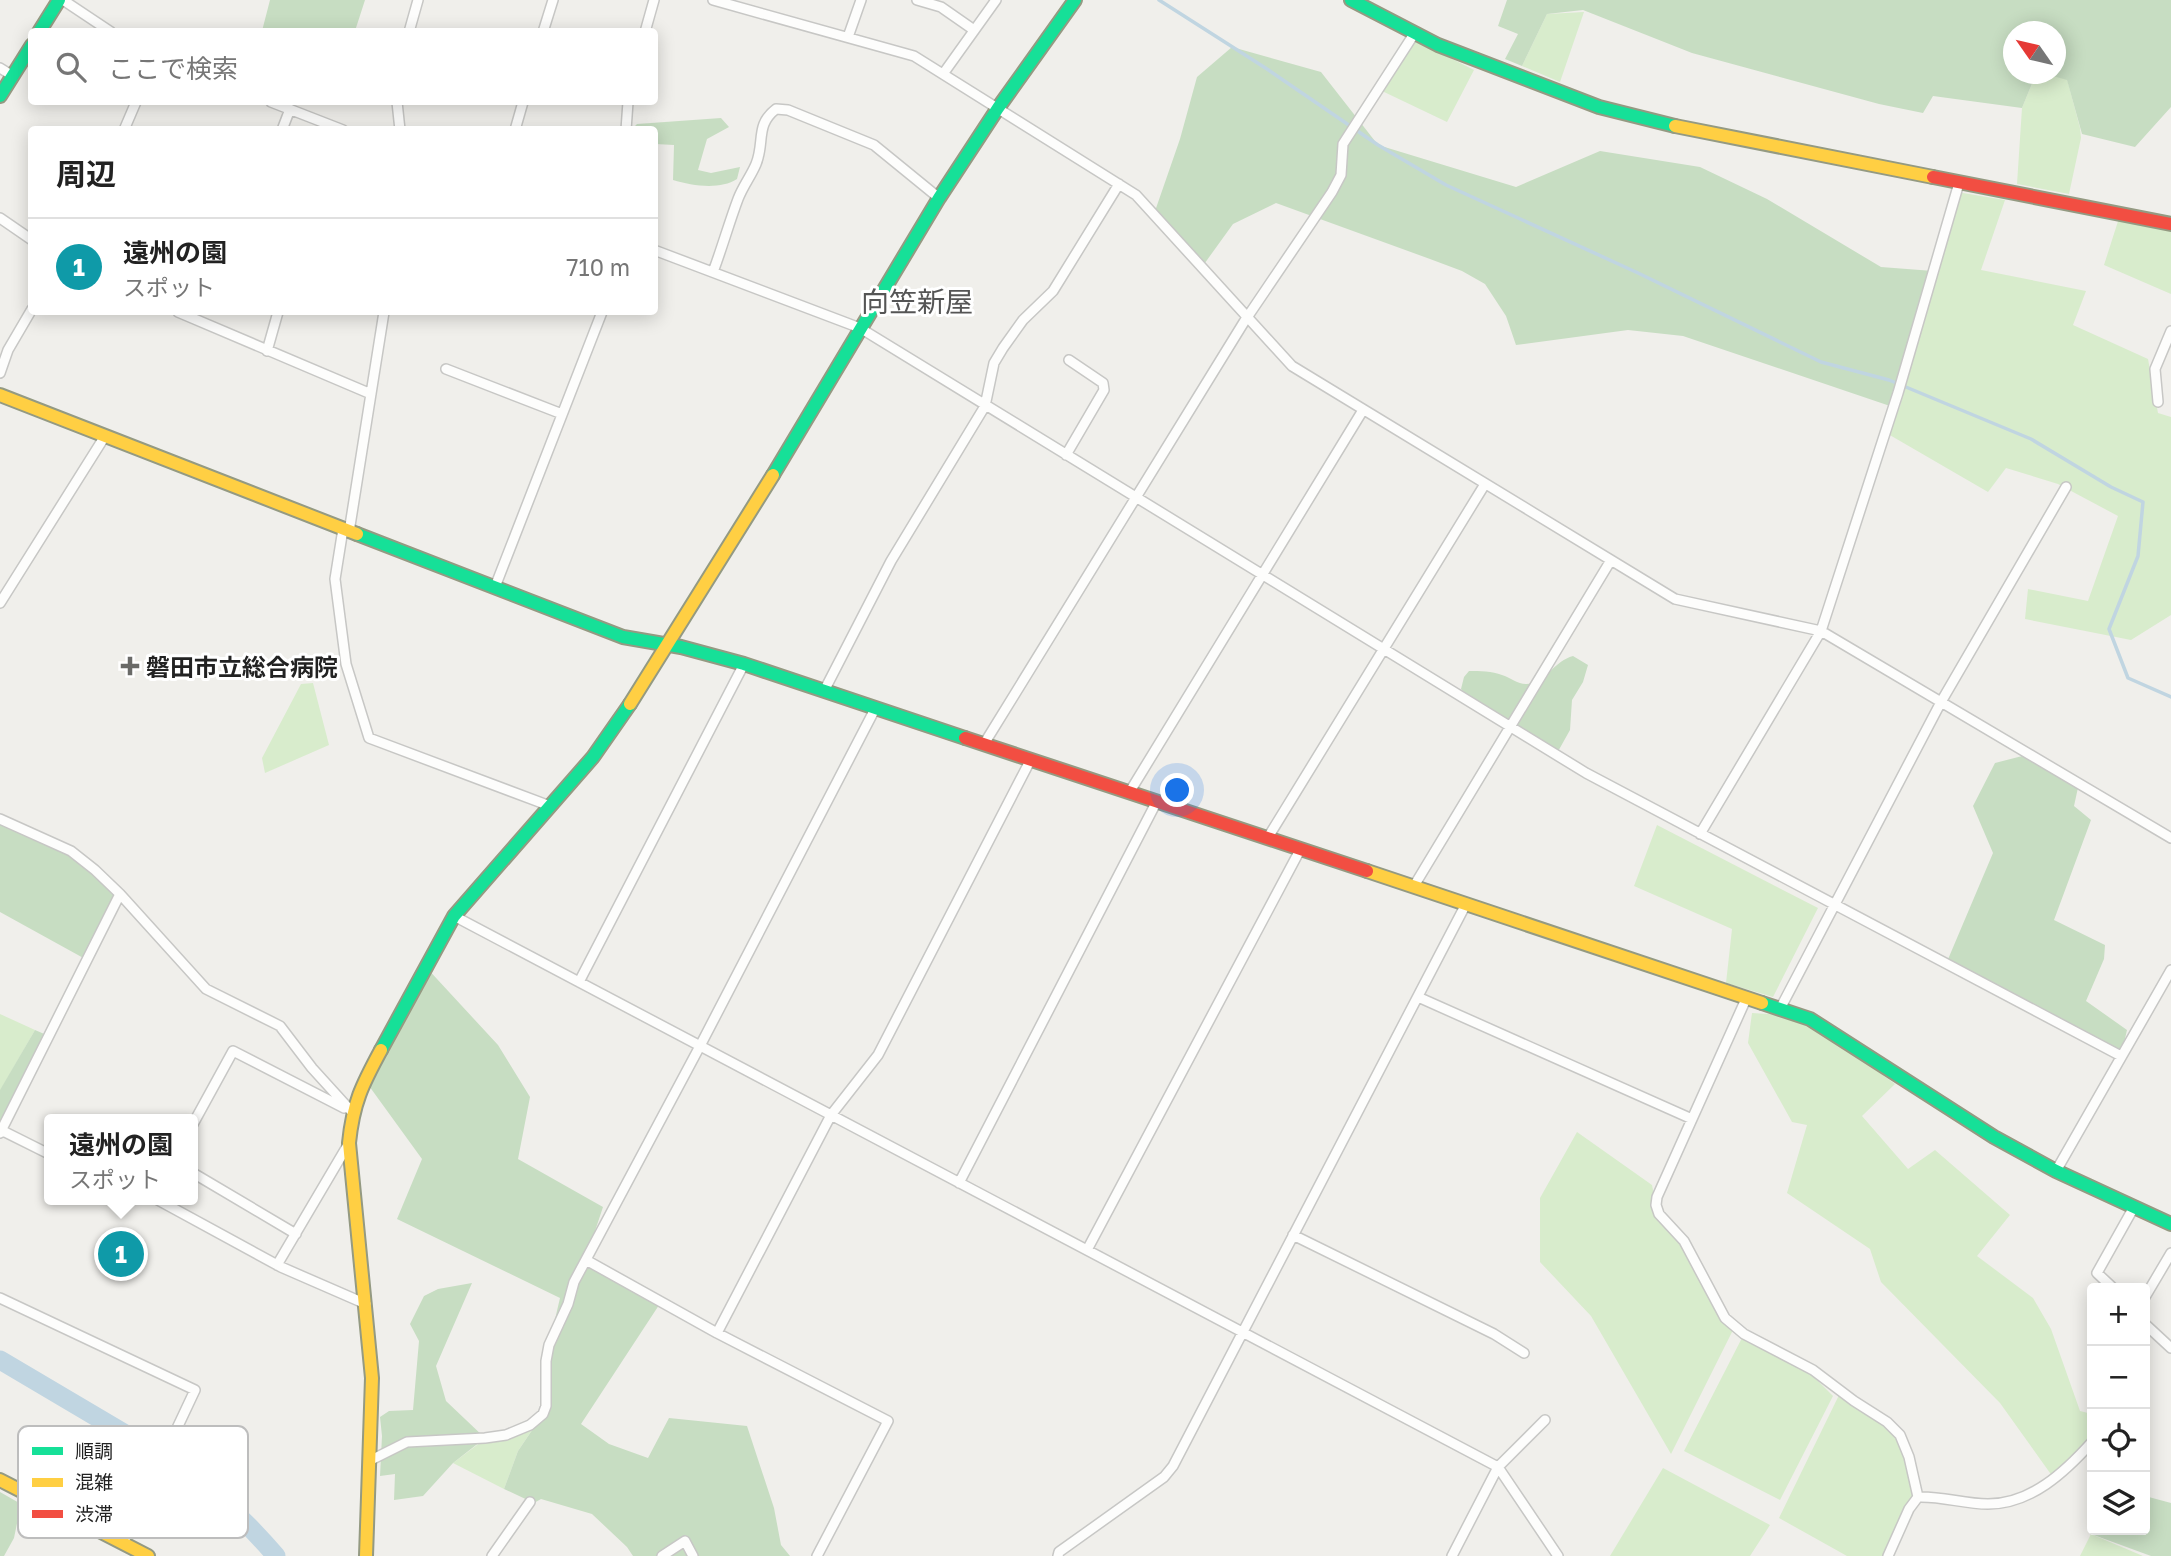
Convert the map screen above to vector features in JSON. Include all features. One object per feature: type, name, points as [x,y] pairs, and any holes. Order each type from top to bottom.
[{"type":"street","points":[[43,28],[61,0],[105,28]]},
{"type":"street","points":[[410,28],[418,0]]},
{"type":"street","points":[[544,28],[553,0]]},
{"type":"street","points":[[646,28],[654,0]]},
{"type":"street","points":[[713,0],[914,56],[1136,195],[1292,366],[1675,599],[1821,631],[2171,838]]},
{"type":"street","points":[[848,37],[861,0]]},
{"type":"street","points":[[917,0],[942,7],[974,30]]},
{"type":"street","points":[[943,74],[996,0]]},
{"type":"street","points":[[366,1556],[372,1378],[349,1143],[352,1112],[360,1086],[454,916],[593,757],[625,713],[939,198],[1074,0]]},
{"type":"street","points":[[1351,0],[1414,34],[1620,114],[1708,134],[2171,224]]},
{"type":"street","points":[[984,744],[1247,317],[1332,192],[1341,175],[1343,144],[1414,34]]},
{"type":"street","points":[[0,96],[28,52]]},
{"type":"street","points":[[0,68],[13,76]]},
{"type":"street","points":[[126,126],[135,105]]},
{"type":"street","points":[[279,105],[334,126]]},
{"type":"street","points":[[397,105],[400,126]]},
{"type":"street","points":[[516,126],[522,105]]},
{"type":"street","points":[[626,126],[628,105]]},
{"type":"street","points":[[284,126],[290,109]]},
{"type":"street","points":[[713,272],[739,196],[756,163],[762,125],[766,116],[776,109],[788,110],[874,145],[939,198]]},
{"type":"street","points":[[1700,835],[1821,631],[1898,393],[1959,183]]},
{"type":"street","points":[[824,691],[891,561],[985,406],[994,363],[1023,320],[1053,291],[1119,184]]},
{"type":"street","points":[[0,219],[28,237]]},
{"type":"street","points":[[658,251],[860,328],[1611,787],[2121,1056]]},
{"type":"street","points":[[0,373],[8,350],[28,315]]},
{"type":"street","points":[[185,315],[371,394]]},
{"type":"street","points":[[267,351],[277,315]]},
{"type":"street","points":[[384,315],[346,531],[335,579],[346,664],[369,738],[550,806]]},
{"type":"street","points":[[495,587],[601,315]]},
{"type":"street","points":[[2158,402],[2155,369],[2171,331]]},
{"type":"street","points":[[1066,456],[1104,390],[1103,383],[1069,360]]},
{"type":"street","points":[[446,369],[562,414]]},
{"type":"street","points":[[0,394],[346,531],[623,636],[669,644],[744,664],[1810,1019],[1947,1109],[2056,1171],[2171,1224]]},
{"type":"street","points":[[1129,793],[1363,410]]},
{"type":"street","points":[[0,603],[105,436]]},
{"type":"street","points":[[1267,839],[1485,484]]},
{"type":"street","points":[[1780,1009],[1941,702],[2066,487]]},
{"type":"street","points":[[1414,886],[1611,560]]},
{"type":"street","points":[[579,982],[744,664]]},
{"type":"street","points":[[369,1461],[407,1442],[506,1435],[530,1425],[543,1414],[546,1406],[545,1361],[575,1282],[875,709]]},
{"type":"street","points":[[717,1334],[831,1115],[877,1055],[1031,759]]},
{"type":"street","points":[[959,1183],[1157,801]]},
{"type":"street","points":[[0,819],[71,851],[120,894],[206,989],[280,1026],[312,1068],[352,1112]]},
{"type":"street","points":[[1087,1250],[1300,850]]},
{"type":"street","points":[[44,1152],[1,1131],[120,894]]},
{"type":"street","points":[[1058,1556],[1059,1552],[1164,1477],[1173,1466],[1466,904]]},
{"type":"street","points":[[454,916],[1498,1467],[1558,1556]]},
{"type":"street","points":[[2056,1171],[2171,970]]},
{"type":"street","points":[[1418,997],[1692,1119]]},
{"type":"street","points":[[1746,999],[1657,1197],[1656,1205],[1659,1214],[1684,1241],[1725,1318],[1744,1334],[1813,1370],[1854,1401],[1888,1422],[1900,1435],[1916,1480],[1918,1497],[1909,1509],[1888,1556]]},
{"type":"street","points":[[198,1115],[233,1051],[352,1112]]},
{"type":"street","points":[[276,1265],[349,1143]]},
{"type":"street","points":[[198,1175],[296,1234]]},
{"type":"street","points":[[167,1205],[276,1265],[366,1304]]},
{"type":"street","points":[[2108,1283],[2097,1273],[2134,1207]]},
{"type":"street","points":[[1293,1234],[1494,1334],[1524,1353]]},
{"type":"street","points":[[2150,1289],[2171,1253]]},
{"type":"street","points":[[586,1260],[717,1334],[888,1421],[817,1556]]},
{"type":"street","points":[[0,1298],[195,1390],[179,1426]]},
{"type":"street","points":[[2150,1329],[2171,1348]]},
{"type":"street","points":[[1452,1556],[1498,1467],[1545,1420]]},
{"type":"street","points":[[1918,1497],[1938,1496],[1988,1504],[2015,1500],[2055,1480],[2087,1447]]},
{"type":"street","points":[[0,1480],[18,1489]]},
{"type":"street","points":[[492,1556],[530,1502]]},
{"type":"street","points":[[113,1538],[148,1556]]},
{"type":"street","points":[[123,1543],[125,1538]]},
{"type":"street","points":[[662,1556],[685,1541],[693,1556]]},
{"type":"green space","points":[[270,0],[365,0],[356,28],[263,28]]},
{"type":"green space","points":[[1507,0],[2171,0],[2171,107],[2135,147],[2082,134],[2066,80],[2066,21],[2003,21],[2003,84],[2032,84],[2022,108],[1933,96],[1923,113],[1879,104],[1692,53],[1583,10],[1547,14],[1522,66],[1505,59],[1518,34],[1498,26]]},
{"type":"green space","points":[[1584,12],[1560,82],[1522,66],[1547,14]]},
{"type":"green space","points":[[1411,38],[1474,70],[1447,122],[1382,91]]},
{"type":"green space","points":[[1232,47],[1321,72],[1378,145],[1516,187],[1600,151],[1700,167],[1767,199],[1881,267],[1933,271],[1893,407],[1683,336],[1628,330],[1516,345],[1506,316],[1485,284],[1462,271],[1276,203],[1233,224],[1202,267],[1154,214],[1180,139],[1197,77]]},
{"type":"green space","points":[[2067,79],[2081,138],[2069,194],[2017,184],[2022,108],[2032,84],[2066,84]]},
{"type":"green space","points":[[721,118],[729,127],[707,139],[698,170],[711,173],[740,167],[737,179],[715,186],[673,180],[674,145],[658,144],[658,126],[635,126]]},
{"type":"green space","points":[[1957,192],[2005,200],[1981,270],[2086,291],[2073,325],[2148,359],[2158,413],[2171,417],[2171,615],[2131,640],[2025,619],[2028,589],[2088,601],[2118,516],[2058,484],[2006,468],[1988,492],[1888,434],[1900,406]]},
{"type":"green space","points":[[2120,215],[2171,224],[2171,294],[2104,265]]},
{"type":"green space","points":[[1573,656],[1588,665],[1583,682],[1572,700],[1570,730],[1556,755],[1467,696],[1461,689],[1464,677],[1469,671],[1494,673],[1528,684],[1543,678],[1561,662]]},
{"type":"green space","points":[[313,683],[329,745],[265,773],[262,758],[301,684]]},
{"type":"green space","points":[[2030,754],[2079,783],[2074,806],[2091,820],[2054,920],[2105,945],[2104,959],[2086,1001],[2127,1030],[2121,1056],[1946,964],[1993,853],[1973,806],[1995,763]]},
{"type":"green space","points":[[0,823],[71,851],[120,894],[87,960],[0,912]]},
{"type":"green space","points":[[1657,825],[1818,908],[1773,997],[1726,983],[1732,929],[1634,886]]},
{"type":"green space","points":[[425,966],[498,1045],[530,1097],[518,1159],[603,1207],[584,1264],[661,1302],[581,1424],[609,1444],[648,1458],[669,1418],[747,1426],[774,1508],[781,1545],[790,1556],[633,1556],[592,1514],[541,1499],[534,1503],[504,1489],[518,1451],[543,1414],[549,1345],[560,1298],[397,1219],[422,1159],[364,1079]]},
{"type":"green space","points":[[1752,1013],[1801,1016],[1895,1084],[1862,1116],[1908,1169],[1935,1150],[2010,1215],[1977,1256],[2033,1298],[2051,1329],[2080,1411],[2087,1413],[2087,1443],[2055,1480],[2000,1403],[1881,1282],[1870,1249],[1787,1193],[1807,1125],[1792,1122],[1748,1043]]},
{"type":"green space","points":[[0,1014],[35,1030],[0,1091]]},
{"type":"green space","points":[[35,1030],[49,1036],[0,1133],[0,1090]]},
{"type":"green space","points":[[1577,1132],[1652,1185],[1656,1205],[1735,1326],[1671,1454],[1591,1316],[1540,1262],[1540,1198]]},
{"type":"green space","points":[[472,1283],[436,1366],[446,1401],[485,1438],[453,1463],[423,1496],[394,1500],[395,1474],[380,1476],[380,1417],[389,1411],[413,1410],[419,1341],[410,1324],[424,1296],[438,1289]]},
{"type":"green space","points":[[1744,1334],[1801,1364],[1833,1396],[1780,1500],[1684,1451]]},
{"type":"green space","points":[[1841,1391],[1897,1425],[1916,1480],[1918,1497],[1889,1556],[1847,1556],[1779,1518]]},
{"type":"green space","points":[[532,1430],[518,1451],[504,1489],[453,1463],[481,1442],[502,1440]]},
{"type":"green space","points":[[1663,1468],[1770,1525],[1750,1556],[1610,1556]]},
{"type":"green space","points":[[0,1492],[18,1502],[18,1519],[14,1538],[4,1556],[0,1556]]},
{"type":"green space","points":[[2150,1497],[2171,1503],[2171,1556],[2151,1556],[2094,1535],[2150,1535]]},
{"type":"green space","points":[[2090,1535],[2093,1535],[2143,1556],[2080,1556]]},
{"type":"waterway","points":[[1159,0],[1378,145],[1446,185],[1638,273],[1821,362],[1889,380],[2031,439],[2111,487],[2143,502],[2138,556],[2109,629],[2128,678],[2171,697]]},
{"type":"waterway","points":[[0,1360],[112,1426]]},
{"type":"waterway","points":[[248,1526],[276,1556]]},
{"type":"traffic: fast","points":[[42,28],[59,0]]},
{"type":"traffic: fast","points":[[773,475],[939,198],[998,108],[1075,0]]},
{"type":"traffic: fast","points":[[1351,0],[1438,45],[1599,107],[1675,126]]},
{"type":"traffic: fast","points":[[0,96],[28,51]]},
{"type":"traffic: fast","points":[[357,534],[623,637],[681,647],[744,664],[965,738]]},
{"type":"traffic: fast","points":[[381,1050],[454,916],[593,757],[630,704]]},
{"type":"traffic: fast","points":[[1762,1003],[1810,1019],[1994,1137],[2056,1171],[2171,1224]]},
{"type":"traffic: slow","points":[[1675,126],[1933,177]]},
{"type":"traffic: slow","points":[[0,395],[357,534]]},
{"type":"traffic: slow","points":[[630,704],[773,475]]},
{"type":"traffic: slow","points":[[1367,871],[1762,1003]]},
{"type":"traffic: slow","points":[[366,1556],[372,1378],[349,1143],[359,1095],[381,1050]]},
{"type":"traffic: slow","points":[[0,1480],[18,1489]]},
{"type":"traffic: slow","points":[[113,1538],[148,1556]]},
{"type":"traffic: jam","points":[[1933,177],[2171,224]]},
{"type":"traffic: jam","points":[[965,738],[1367,871]]},
{"type":"place","name":"磐田市立総合病院","points":[[130,666]]},
{"type":"place","name":"遠州の園","points":[[121,1254]]},
{"type":"district","name":"向笠新屋","points":[[917,301]]}]
